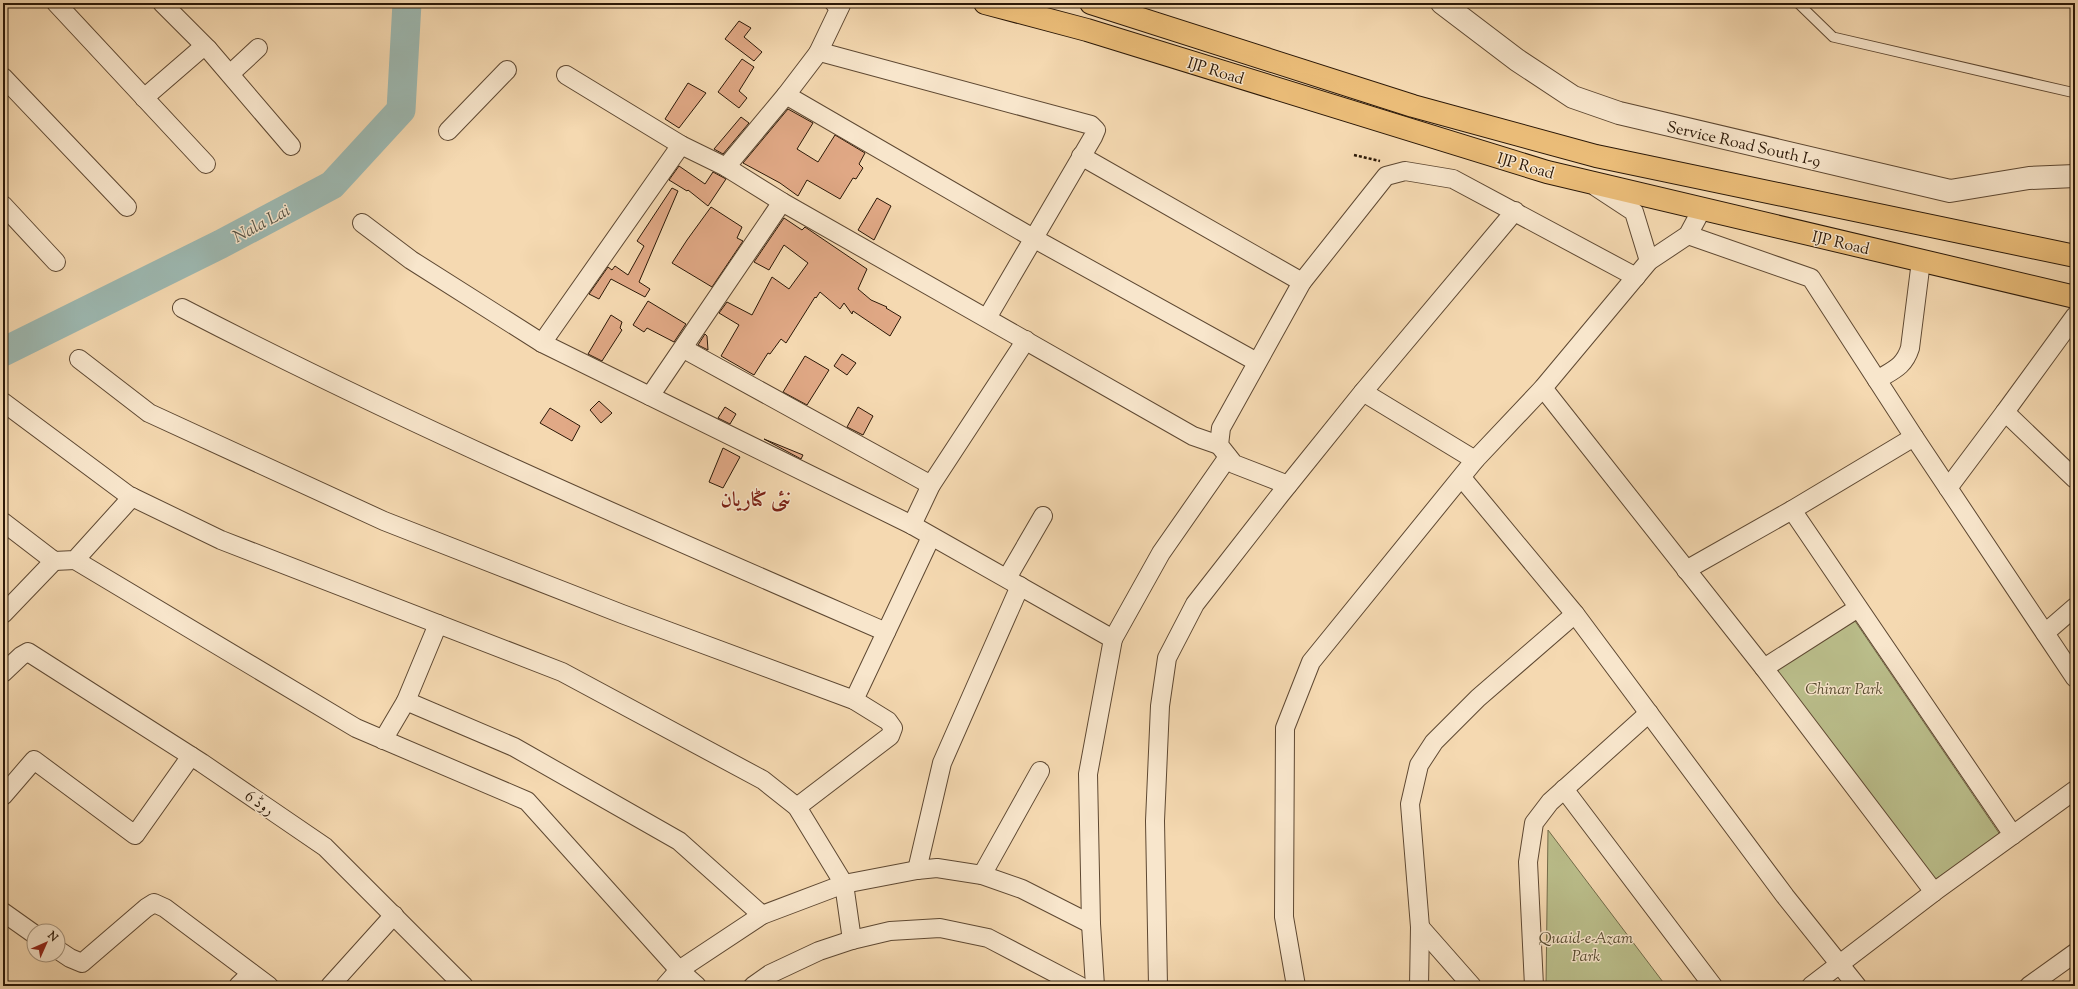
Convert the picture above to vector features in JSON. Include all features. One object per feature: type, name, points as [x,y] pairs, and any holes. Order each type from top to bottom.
[{"type":"highway","name":"IJP Road","points":[[985,3],[1087,30],[1546,172],[2075,297]]},
{"type":"highway","name":"IJP Road","points":[[1091,3],[1413,106],[1596,156],[2075,256]]},
{"type":"highway","points":[[1273,87],[1280,63]]},
{"type":"street","points":[[56,3],[206,164]]},
{"type":"street","points":[[162,3],[208,49],[291,146]]},
{"type":"street","points":[[726,167],[786,95],[818,53],[842,5],[834,3]]},
{"type":"street","name":"Service Road South I-9","points":[[1442,3],[1517,60],[1573,97],[1618,113],[1950,191],[2028,178],[2075,176]]},
{"type":"street","points":[[144,98],[203,47],[208,49]]},
{"type":"street","points":[[230,74],[258,48]]},
{"type":"street","points":[[818,53],[832,55],[1091,125],[1096,130],[987,318]]},
{"type":"street","points":[[448,131],[506,70]]},
{"type":"street","points":[[566,75],[680,145],[726,167],[782,202],[1193,436],[1224,451],[1234,464],[1288,485]]},
{"type":"street","points":[[3,77],[127,207]]},
{"type":"street","points":[[786,95],[1033,238],[1257,362]]},
{"type":"street","points":[[542,343],[680,145]]},
{"type":"street","points":[[1080,156],[1302,282]]},
{"type":"street","points":[[1095,986],[1091,924],[1088,774],[1113,639],[1161,553],[1224,451],[1221,428],[1302,282],[1386,176],[1405,171],[1453,179],[1636,277]]},
{"type":"street","points":[[1590,182],[1634,212],[1649,262]]},
{"type":"street","points":[[650,396],[684,349],[782,202]]},
{"type":"street","points":[[3,205],[56,262]]},
{"type":"street","points":[[1296,986],[1284,917],[1285,728],[1311,662],[1462,478],[1475,460],[1543,388],[1649,262],[1688,235],[1702,209]]},
{"type":"street","points":[[1158,986],[1155,821],[1160,706],[1167,658],[1195,604],[1363,392],[1515,211]]},
{"type":"street","points":[[362,223],[411,260],[542,343],[912,525],[930,537],[1014,582],[1113,639]]},
{"type":"street","points":[[1688,235],[1811,278],[1914,437],[2075,678]]},
{"type":"street","points":[[1877,380],[1897,368],[1906,360],[1910,348],[1921,260]]},
{"type":"street","points":[[182,308],[293,365],[502,463],[660,534],[886,632]]},
{"type":"street","points":[[1948,488],[2075,316]]},
{"type":"street","points":[[912,525],[931,485],[1026,340]]},
{"type":"street","points":[[684,349],[931,485]]},
{"type":"street","points":[[79,358],[149,412],[384,521],[622,614],[854,700],[888,721],[893,728],[890,736],[797,807]]},
{"type":"street","points":[[1543,388],[1764,668],[1934,892]]},
{"type":"street","points":[[1363,392],[1475,460]]},
{"type":"street","points":[[3,402],[132,497],[221,540],[562,672],[763,780],[797,807],[844,884],[852,940]]},
{"type":"street","points":[[2005,412],[2075,479]]},
{"type":"street","points":[[1686,570],[1792,510],[1914,437]]},
{"type":"street","points":[[1462,478],[1575,614],[1785,896],[1857,986]]},
{"type":"street","points":[[75,560],[132,497]]},
{"type":"street","points":[[1792,510],[2012,835]]},
{"type":"street","points":[[917,870],[942,763],[1014,582],[1043,516]]},
{"type":"street","points":[[3,522],[54,561],[75,560],[356,728],[526,801],[679,970],[696,986]]},
{"type":"street","points":[[854,700],[930,537]]},
{"type":"street","points":[[3,614],[54,561]]},
{"type":"street","points":[[2045,633],[2075,606]]},
{"type":"street","points":[[1764,668],[1858,608]]},
{"type":"street","points":[[1419,986],[1420,927],[1410,804],[1419,765],[1434,742],[1478,698],[1575,614]]},
{"type":"street","points":[[383,740],[406,701],[438,624]]},
{"type":"street","name":"روڈ 6","points":[[4,671],[21,656],[28,652],[191,756],[325,847],[464,986]]},
{"type":"street","points":[[406,701],[514,747],[679,841],[762,914]]},
{"type":"street","points":[[1534,986],[1528,862],[1534,823],[1550,802],[1648,713]]},
{"type":"street","points":[[3,796],[34,760],[135,835],[191,756]]},
{"type":"street","points":[[982,875],[1040,772]]},
{"type":"street","points":[[1564,789],[1713,986]]},
{"type":"street","points":[[1811,986],[1934,892],[2075,790]]},
{"type":"street","points":[[665,986],[679,970],[762,914],[844,884],[917,870],[937,868],[982,875],[1022,889],[1091,924]]},
{"type":"street","points":[[66,955],[82,963],[146,908],[154,903],[165,908],[269,986]]},
{"type":"street","points":[[3,912],[26,928]]},
{"type":"street","points":[[330,986],[394,915]]},
{"type":"street","points":[[1420,927],[1472,986]]},
{"type":"street","points":[[753,986],[770,974],[819,951],[852,940],[890,931],[940,928],[988,938],[1080,986]]},
{"type":"street","points":[[2029,986],[2075,953]]},
{"type":"street","points":[[238,986],[251,973]]},
{"type":"lane","points":[[1798,3],[1833,38],[2075,93]]},
{"type":"green space","name":"Chinar Park","points":[[1855,621],[2001,836],[1934,880],[1772,671]]},
{"type":"green space","name":"Quaid-e-Azam Park","points":[[1548,830],[1666,986],[1546,986]]},
{"type":"building","points":[[739,21],[751,28],[744,37],[762,52],[754,61],[725,39]]},
{"type":"building","points":[[742,59],[754,67],[739,91],[747,98],[739,108],[718,92]]},
{"type":"building","points":[[688,83],[706,93],[679,128],[665,119]]},
{"type":"building","points":[[788,109],[813,123],[797,149],[818,162],[835,135],[865,153],[859,164],[863,168],[856,179],[853,178],[840,199],[807,180],[798,196],[780,183],[743,163]]},
{"type":"building","points":[[741,117],[749,123],[723,154],[714,149]]},
{"type":"building","points":[[679,166],[705,184],[713,172],[726,179],[708,206],[688,190],[687,191],[669,180]]},
{"type":"building","points":[[672,188],[678,191],[639,282],[650,289],[645,297],[611,279],[599,299],[589,294],[608,267],[612,270],[615,266],[628,275],[644,246],[637,241]]},
{"type":"building","points":[[877,198],[891,206],[874,240],[858,230]]},
{"type":"building","points":[[711,207],[742,227],[737,238],[743,241],[712,287],[672,263]]},
{"type":"building","points":[[784,218],[802,230],[805,227],[867,269],[858,289],[871,300],[887,307],[886,308],[901,317],[890,336],[853,311],[852,314],[844,303],[840,309],[820,292],[816,298],[815,297],[786,343],[781,339],[770,354],[768,353],[754,375],[721,356],[739,325],[719,313],[727,302],[752,315],[772,277],[789,289],[808,263],[784,245],[769,270],[754,262]]},
{"type":"building","points":[[648,301],[686,324],[674,342],[647,328],[644,332],[633,325]]},
{"type":"building","points":[[611,315],[622,322],[620,328],[622,330],[602,361],[588,354]]},
{"type":"building","points":[[705,334],[707,336],[708,350],[698,345]]},
{"type":"building","points":[[842,354],[856,363],[847,375],[834,366]]},
{"type":"building","points":[[805,356],[829,370],[807,405],[783,392]]},
{"type":"building","points":[[599,401],[612,413],[601,423],[590,410]]},
{"type":"building","points":[[725,407],[736,414],[730,424],[718,418]]},
{"type":"building","points":[[858,407],[873,416],[863,435],[847,427]]},
{"type":"building","points":[[550,408],[580,426],[572,441],[540,423]]},
{"type":"building","points":[[764,439],[803,455],[801,459]]},
{"type":"building","points":[[723,448],[740,457],[723,488],[709,482]]},
{"type":"waterway","name":"Nala Lai","points":[[3,352],[221,244],[332,185],[401,110],[407,3]]},
{"type":"district","name":"نئی کٹاریان","points":[[756,499]]}]
